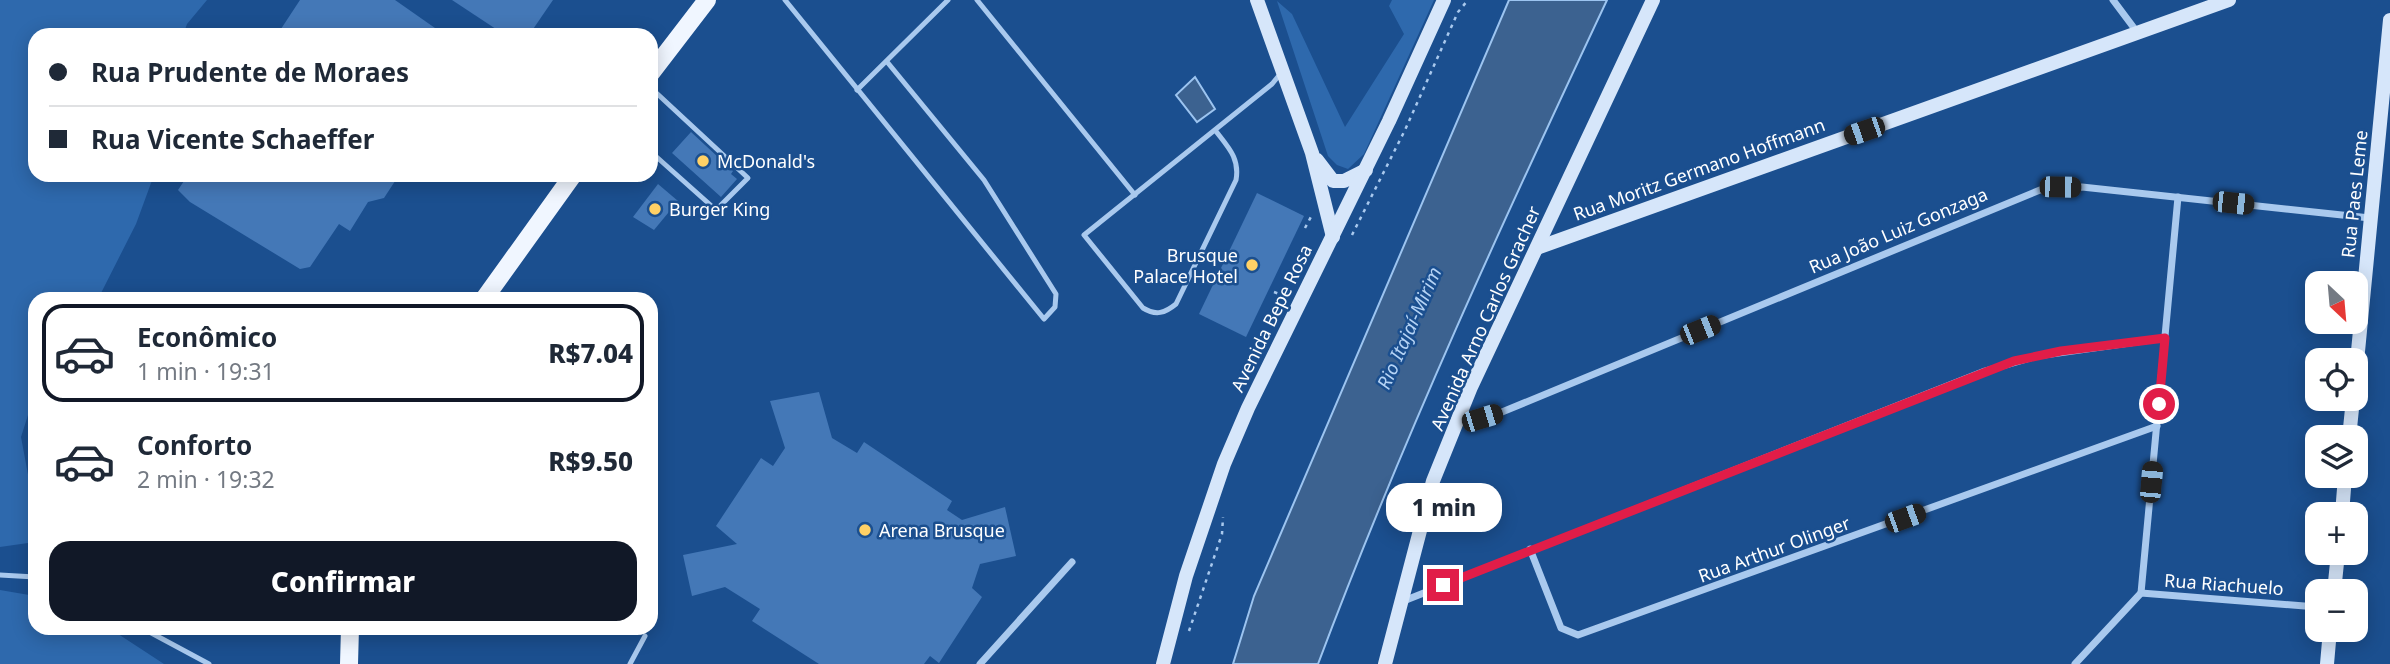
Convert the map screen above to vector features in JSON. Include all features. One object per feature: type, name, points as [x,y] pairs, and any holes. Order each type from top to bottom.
[{"type":"main road","points":[[658,64],[707,0]]},
{"type":"main road","points":[[489,292],[568,182]]},
{"type":"main road","points":[[349,664],[350,635]]},
{"type":"street","points":[[1257,0],[1281,73],[1312,153],[1332,237]]},
{"type":"street","name":"Avenida Bepe Rosa","points":[[1162,660],[1224,464],[1366,170],[1444,0]]},
{"type":"street","name":"Avenida Arno Carlos Gracher","points":[[1385,664],[1433,481],[1471,387],[1653,0]]},
{"type":"street","points":[[2113,0],[2137,33]]},
{"type":"street","name":"Rua Moritz Germano Hoffmann","points":[[1537,248],[2229,0]]},
{"type":"street","name":"Rua Paes Leme","points":[[2358,348],[2390,20]]},
{"type":"street","points":[[1312,153],[1333,181],[1344,181],[1366,170]]},
{"type":"street","name":"Rua João Luiz Gonzaga","points":[[1459,419],[1482,418],[1502,412],[2040,190],[2082,187],[2371,218]]},
{"type":"street","points":[[2141,593],[2178,197]]},
{"type":"street","points":[[1400,603],[1530,549],[2014,361],[2061,351],[2165,338]]},
{"type":"street","name":"Rua Arthur Olinger","points":[[1530,549],[1561,628],[1569,634],[1578,635],[2157,426]]},
{"type":"street","points":[[980,664],[1072,562]]},
{"type":"street","name":"Rua Riachuelo","points":[[2075,664],[2141,593],[2305,606]]},
{"type":"street","points":[[2327,664],[2329,642]]},
{"type":"lane","points":[[785,0],[1044,319],[1055,307],[1056,294],[984,180],[888,63]]},
{"type":"lane","points":[[857,90],[888,63],[948,0]]},
{"type":"lane","points":[[977,0],[1135,195]]},
{"type":"lane","points":[[1215,130],[1235,156],[1238,167],[1236,180],[1176,304],[1159,313],[1143,308],[1084,235],[1215,130],[1281,73]]},
{"type":"lane","points":[[658,94],[748,178],[716,209],[658,158]]},
{"type":"lane","points":[[0,575],[28,577]]},
{"type":"lane","points":[[155,635],[209,664]]},
{"type":"lane","points":[[630,664],[645,636]]},
{"type":"path","points":[[1347,244],[1405,130],[1458,12],[1468,0]]},
{"type":"path","points":[[1305,228],[1316,209]]},
{"type":"path","points":[[1186,637],[1195,620],[1222,534],[1224,508]]},
{"type":"shaded area","points":[[0,0],[207,0],[186,28],[28,28],[28,182],[151,182],[136,224],[102,292],[28,292],[28,415],[21,437],[28,475],[28,543],[0,547]]},
{"type":"shaded area","points":[[1392,0],[1434,0],[1364,154],[1348,169],[1337,165],[1328,156],[1277,1],[1292,14],[1345,127],[1404,34],[1389,6]]},
{"type":"shaded area","points":[[0,590],[28,595],[28,635],[120,635],[164,664],[0,664]]},
{"type":"water","name":"Rio Itajaí-Mirim","points":[[1509,0],[1607,0],[1420,412],[1318,664],[1233,664],[1254,596]]},
{"type":"water","points":[[1195,77],[1215,109],[1197,122],[1176,95]]},
{"type":"building","points":[[300,0],[395,0],[435,28],[282,28]]},
{"type":"building","points":[[452,0],[553,0],[534,28],[494,28]]},
{"type":"building","name":"McDonald's","points":[[691,132],[733,171],[731,174],[737,179],[721,197],[672,153]]},
{"type":"building","points":[[183,182],[394,182],[384,198],[368,202],[350,231],[339,224],[310,267],[300,269],[190,202],[178,190]]},
{"type":"building","name":"Burger King","points":[[658,184],[678,201],[654,230],[633,217]]},
{"type":"building","name":"Brusque Palace Hotel","points":[[1257,193],[1304,216],[1246,337],[1199,314]]},
{"type":"building","name":"Arena Brusque","points":[[819,392],[832,438],[857,453],[864,442],[952,501],[947,510],[962,520],[1005,507],[1016,556],[980,564],[972,588],[982,597],[939,663],[930,656],[924,664],[819,664],[752,621],[760,609],[725,587],[692,596],[683,555],[737,544],[716,526],[761,458],[773,466],[785,448],[770,401]]},
{"type":"place","name":"McDonald's","points":[[703,161]]},
{"type":"place","name":"Burger King","points":[[655,209]]},
{"type":"place","name":"Brusque Palace Hotel","points":[[1252,265]]},
{"type":"place","name":"Arena Brusque","points":[[865,530]]},
{"type":"route","points":[[1443,585],[2014,361],[2061,351],[2165,338],[2159,404]]}]
